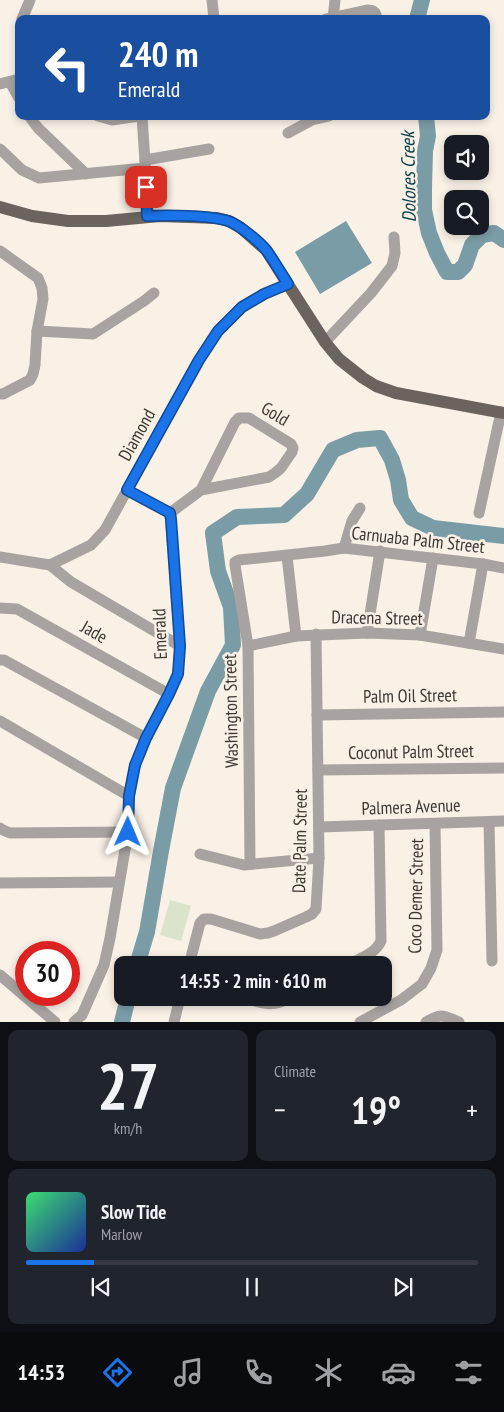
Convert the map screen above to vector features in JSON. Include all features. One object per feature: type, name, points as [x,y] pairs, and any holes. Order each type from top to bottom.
[{"type":"main road","points":[[0,207],[32,216],[68,221],[106,221],[147,216],[217,218],[229,221],[241,228],[266,250],[325,342],[339,359],[363,378],[376,386],[396,393],[502,413]]},
{"type":"street","points":[[24,15],[30,0]]},
{"type":"street","points":[[212,0],[214,15]]},
{"type":"street","points":[[332,15],[335,0]]},
{"type":"street","points":[[345,15],[368,10],[373,10],[376,15]]},
{"type":"street","points":[[32,120],[86,174]]},
{"type":"street","points":[[140,120],[145,164],[147,216]]},
{"type":"street","points":[[288,134],[308,120]]},
{"type":"street","points":[[0,150],[22,170],[39,178],[86,174],[145,164],[209,149]]},
{"type":"street","points":[[325,342],[371,293],[392,266],[396,253],[394,237]]},
{"type":"street","points":[[0,251],[38,278],[42,288],[43,299],[37,331],[35,366],[30,380],[0,394]]},
{"type":"street","name":"Diamond","points":[[50,564],[91,544],[104,530],[199,360],[218,331],[242,307],[264,294],[288,284]]},
{"type":"street","points":[[37,331],[93,334],[154,293]]},
{"type":"street","points":[[479,513],[502,413]]},
{"type":"street","name":"Gold","points":[[170,513],[201,490],[269,477],[281,468],[292,452],[292,448],[290,444],[249,418],[239,418],[235,422],[201,490]]},
{"type":"street","points":[[127,490],[170,513]]},
{"type":"street","points":[[344,548],[352,521],[360,508]]},
{"type":"street","name":"Emerald","points":[[74,1022],[82,1016],[104,965],[128,832],[129,796],[135,765],[146,738],[178,674],[180,646],[170,513]]},
{"type":"street","name":"Carnuaba Palm Street","points":[[239,560],[344,548],[504,568]]},
{"type":"street","points":[[367,633],[380,551]]},
{"type":"street","points":[[287,556],[296,636]]},
{"type":"street","points":[[0,557],[50,564],[71,582],[180,646]]},
{"type":"street","points":[[420,635],[433,558]]},
{"type":"street","name":"Washington Street","points":[[239,560],[235,562],[235,565],[248,646],[250,864]]},
{"type":"street","points":[[469,643],[483,564]]},
{"type":"street","name":"Jade","points":[[0,608],[17,609],[169,694]]},
{"type":"street","name":"Dracena Street","points":[[248,646],[296,636],[367,633],[420,635],[504,649]]},
{"type":"street","name":"Date Palm Street","points":[[191,956],[200,923],[204,919],[211,919],[260,934],[268,934],[312,914],[316,909],[320,858],[316,634]]},
{"type":"street","points":[[0,660],[4,660],[146,738]]},
{"type":"street","name":"Palm Oil Street","points":[[317,715],[504,712]]},
{"type":"street","points":[[0,721],[129,796]]},
{"type":"street","name":"Coconut Palm Street","points":[[318,770],[504,768]]},
{"type":"street","points":[[489,822],[492,961]]},
{"type":"street","name":"Palmera Avenue","points":[[319,827],[504,822]]},
{"type":"street","name":"Coco Demer Street","points":[[363,1021],[401,1000],[422,984],[431,968],[437,950],[435,824]]},
{"type":"street","points":[[365,956],[378,947],[380,941],[379,825]]},
{"type":"street","points":[[0,828],[10,833],[128,832]]},
{"type":"street","points":[[200,854],[244,865],[320,858]]},
{"type":"street","points":[[0,883],[119,882]]},
{"type":"street","points":[[0,975],[55,1022]]},
{"type":"street","points":[[174,1022],[178,1006]]},
{"type":"street","points":[[426,1022],[439,1015],[459,1022]]},
{"type":"green space","points":[[170,900],[191,906],[181,941],[160,935]]},
{"type":"water","points":[[346,221],[372,263],[320,294],[295,252]]},
{"type":"waterway","name":"Dolores Creek","points":[[418,15],[422,0]]},
{"type":"waterway","name":"Dolores Creek","points":[[426,120],[428,136],[425,151],[424,210],[429,233],[447,272],[458,272],[465,265],[472,245],[482,235],[494,233],[504,240]]},
{"type":"waterway","name":"Dolores Creek","points":[[140,956],[147,932],[173,788],[208,691],[233,645],[231,607],[218,571],[213,533],[237,517],[284,515],[307,494],[333,450],[357,440],[380,438],[392,460],[401,500],[412,518],[433,528],[504,536]]},
{"type":"waterway","name":"Dolores Creek","points":[[122,1022],[126,1006]]},
{"type":"route","points":[[128,832],[129,796],[135,765],[146,738],[178,674],[180,646],[170,513],[127,490],[199,360],[218,331],[242,307],[264,294],[288,284],[266,250],[241,228],[229,221],[217,218],[147,216],[146,187]]}]
